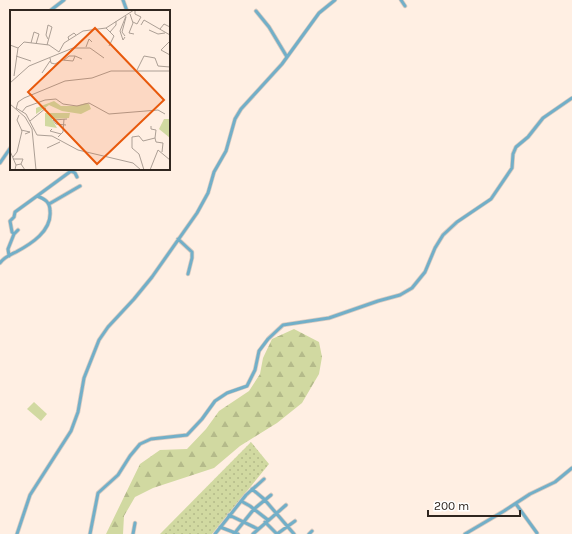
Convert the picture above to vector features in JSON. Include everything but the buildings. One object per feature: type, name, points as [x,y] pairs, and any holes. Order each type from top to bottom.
[{"type":"street","points":[[51,10],[64,0]]},
{"type":"street","points":[[123,0],[126,10]]},
{"type":"street","points":[[17,534],[30,495],[71,431],[80,400],[82,385],[99,340],[108,327],[134,300],[205,200],[214,172],[226,151],[238,114],[287,57],[319,12],[335,0]]},
{"type":"street","points":[[401,0],[405,6]]},
{"type":"street","points":[[256,11],[269,27],[287,57]]},
{"type":"street","points":[[90,534],[98,493],[118,476],[134,450],[140,444],[151,439],[187,435],[202,419],[214,401],[227,393],[247,386],[255,370],[259,351],[275,331],[283,325],[329,318],[370,303],[400,296],[412,288],[425,272],[435,248],[443,235],[457,222],[491,199],[512,168],[513,154],[516,147],[528,137],[543,118],[572,98]]},
{"type":"street","points":[[0,163],[10,148]]},
{"type":"street","points":[[14,234],[12,232],[10,221],[14,217],[15,212],[71,172],[73,171],[77,177]]},
{"type":"street","points":[[49,204],[80,186]]},
{"type":"street","points":[[0,263],[27,245],[45,230],[50,219],[49,204],[44,199],[37,196]]},
{"type":"street","points":[[9,256],[8,248],[14,234],[18,230]]},
{"type":"street","points":[[178,239],[192,252],[188,274]]},
{"type":"street","points":[[465,534],[530,494],[555,482],[572,468]]},
{"type":"street","points":[[216,534],[241,501],[264,479]]},
{"type":"street","points":[[252,489],[264,499],[288,525],[294,534]]},
{"type":"street","points":[[220,527],[235,534],[254,509],[264,499],[271,495]]},
{"type":"street","points":[[241,501],[254,509],[277,534],[295,520]]},
{"type":"street","points":[[516,504],[537,533]]},
{"type":"street","points":[[253,534],[276,512],[286,505]]},
{"type":"street","points":[[229,515],[258,529]]},
{"type":"street","points":[[133,534],[135,523]]},
{"type":"street","points":[[309,534],[312,531]]},
{"type":"green space","points":[[294,329],[319,342],[322,357],[319,374],[302,403],[277,423],[240,446],[214,468],[153,488],[135,497],[124,516],[123,534],[106,534],[140,464],[160,450],[187,449],[206,429],[219,411],[249,391],[260,374],[263,358],[272,339]]},
{"type":"green space","points":[[34,402],[47,414],[41,421],[27,409]]},
{"type":"green space","points":[[251,442],[269,464],[212,534],[160,534]]}]
